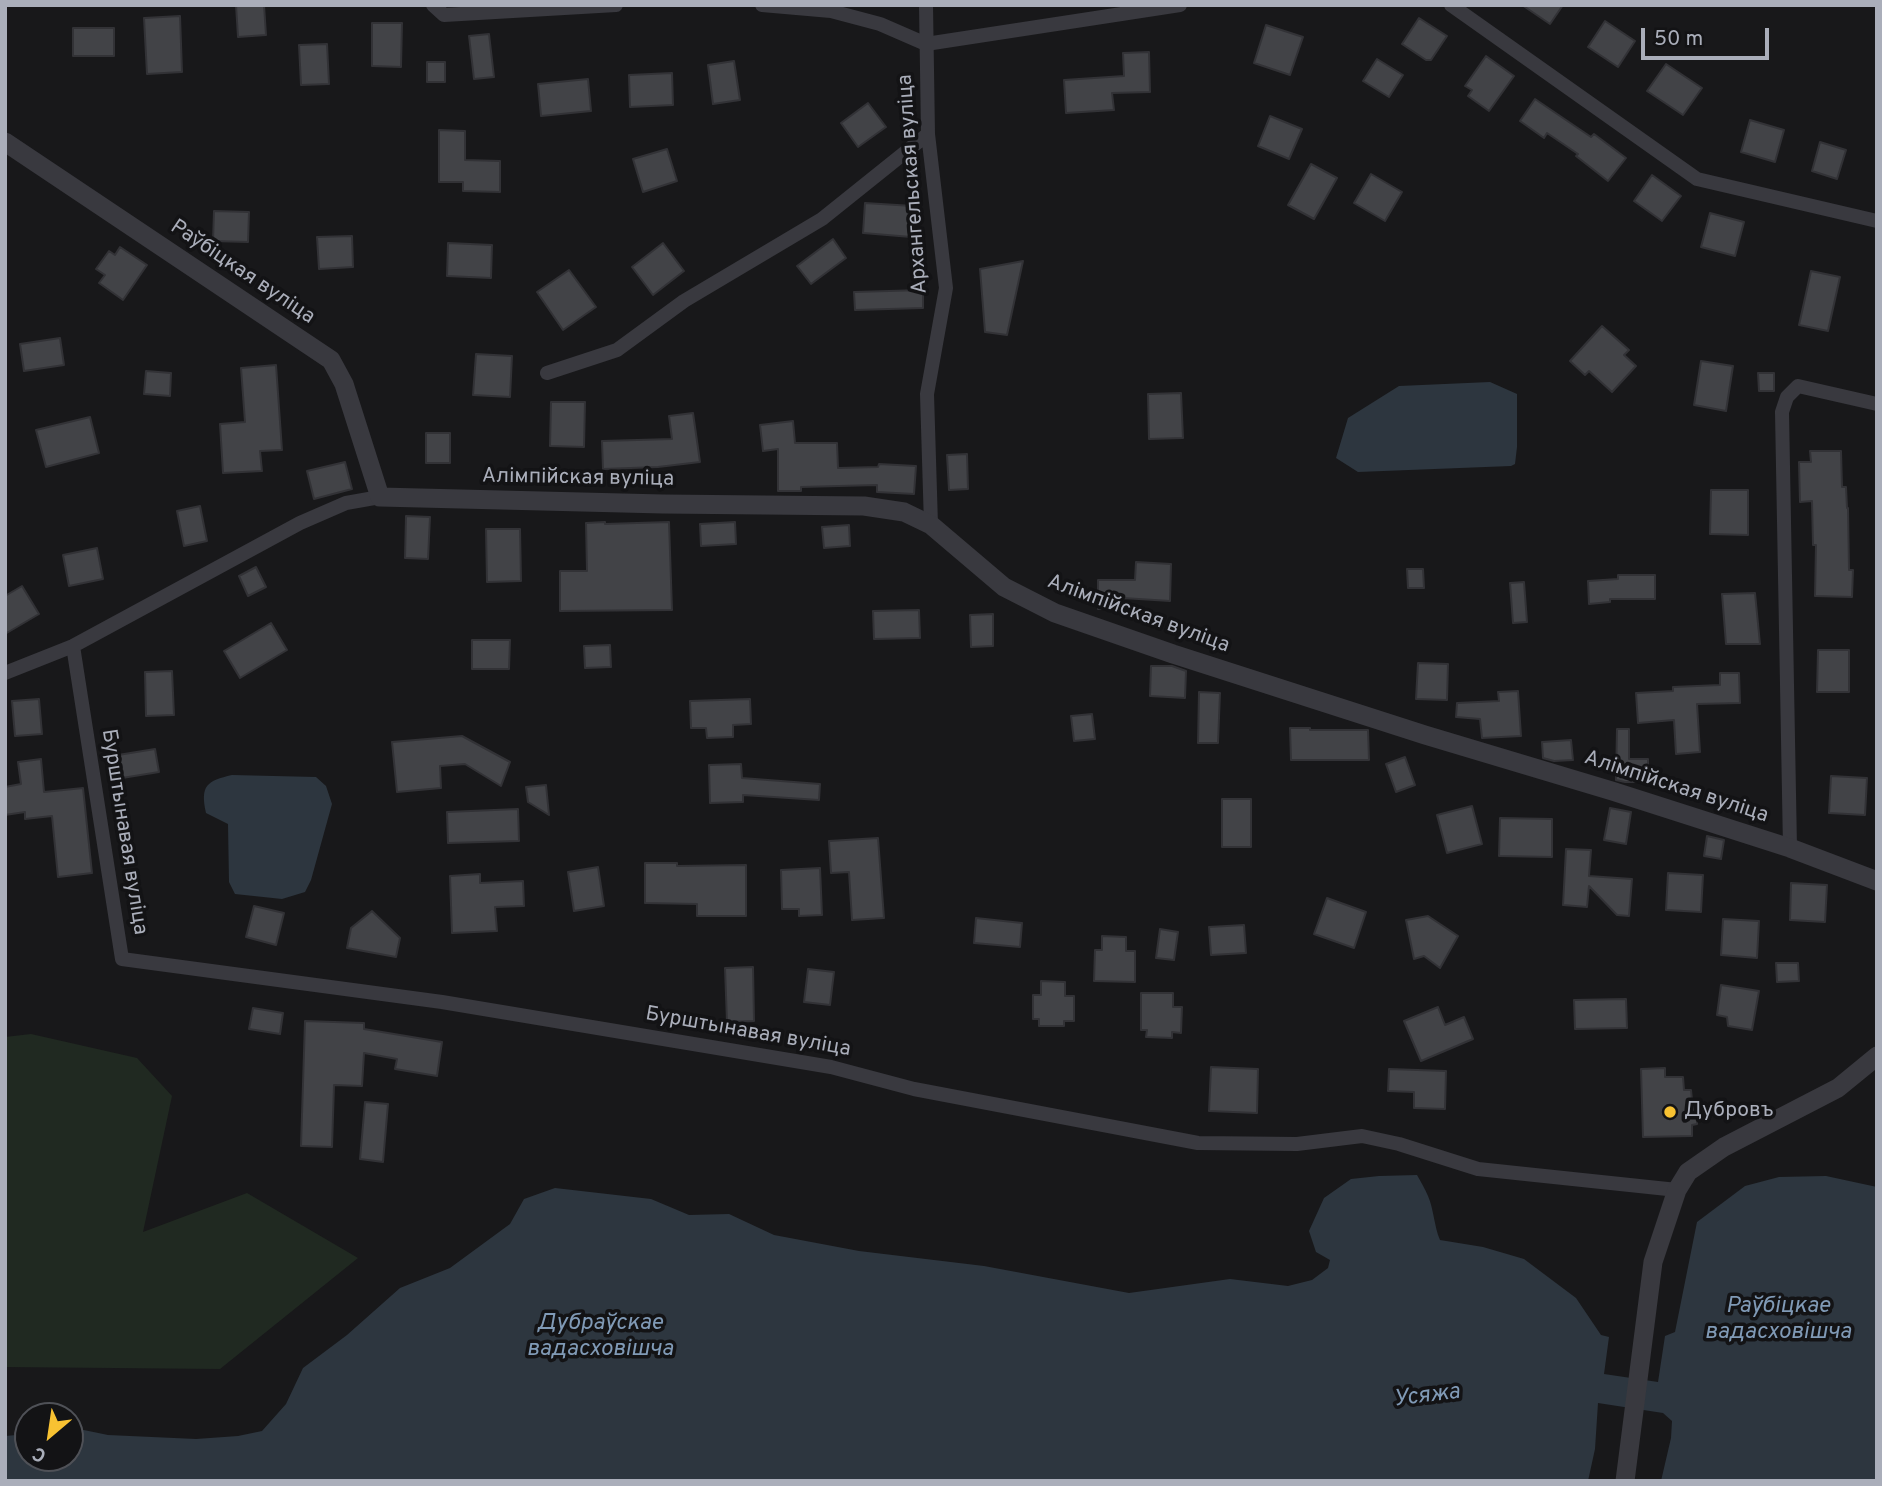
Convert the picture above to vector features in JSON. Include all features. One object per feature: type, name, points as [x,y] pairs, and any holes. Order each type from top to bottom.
[{"type":"street","points":[[433,5],[444,15],[616,5]]},
{"type":"street","points":[[762,5],[831,11],[880,24],[926,44],[1180,5]]},
{"type":"street","name":"Архангельская вуліца","points":[[926,5],[928,134],[946,288],[927,394],[931,525]]},
{"type":"street","points":[[1451,5],[1697,179],[1877,221]]},
{"type":"street","points":[[548,373],[617,350],[684,301],[822,219],[928,134]]},
{"type":"street","name":"Раўбіцкая вуліца","points":[[5,142],[331,360],[344,384],[380,497]]},
{"type":"street","points":[[1790,848],[1782,412],[1787,397],[1798,386],[1877,404]]},
{"type":"street","points":[[5,673],[73,646],[300,523],[345,503],[380,497]]},
{"type":"street","name":"Алімпійская вуліца","points":[[380,497],[864,506],[904,512],[931,525],[1004,587],[1055,613],[1173,654],[1790,848],[1877,881]]},
{"type":"street","name":"Бурштынавая вуліца","points":[[73,646],[122,959],[442,1002],[831,1067],[914,1090],[1198,1143],[1297,1144],[1362,1136],[1399,1144],[1478,1169],[1677,1190]]},
{"type":"street","points":[[1625,1481],[1653,1262],[1677,1190],[1688,1172],[1715,1153],[1838,1088],[1877,1056]]},
{"type":"shaded area","points":[[31,1034],[137,1058],[172,1096],[143,1232],[247,1193],[358,1258],[220,1369],[5,1367],[5,1037]]},
{"type":"water","points":[[1490,382],[1517,394],[1517,447],[1515,464],[1511,466],[1358,472],[1336,458],[1348,418],[1399,386]]},
{"type":"water","points":[[232,775],[316,777],[326,786],[332,804],[311,880],[305,892],[282,899],[235,894],[229,882],[228,824],[206,813],[204,796],[211,782]]},
{"type":"water","name":"Дубраўскае вадасховішча","points":[[1417,1175],[1430,1201],[1440,1240],[1483,1247],[1524,1259],[1576,1298],[1601,1335],[1609,1337],[1604,1374],[1658,1382],[1665,1336],[1675,1332],[1697,1222],[1745,1186],[1779,1177],[1826,1176],[1877,1187],[1877,1481],[1661,1481],[1672,1421],[1663,1413],[1598,1403],[1595,1449],[1588,1481],[5,1481],[5,1436],[14,1435],[14,1472],[84,1472],[84,1430],[108,1435],[196,1439],[262,1431],[286,1404],[303,1368],[347,1335],[400,1288],[450,1268],[510,1224],[524,1199],[555,1188],[651,1199],[689,1215],[729,1214],[774,1235],[859,1251],[984,1266],[1129,1293],[1230,1279],[1288,1286],[1312,1280],[1328,1268],[1330,1260],[1316,1252],[1309,1231],[1324,1198],[1351,1179]]},
{"type":"building","points":[[236,5],[264,5],[266,35],[238,37]]},
{"type":"building","points":[[1522,5],[1563,5],[1550,24]]},
{"type":"building","points":[[180,16],[182,72],[147,74],[144,18]]},
{"type":"building","points":[[1419,18],[1447,36],[1431,60],[1426,60],[1402,44]]},
{"type":"building","points":[[1605,21],[1635,41],[1618,67],[1588,47]]},
{"type":"building","points":[[372,23],[402,23],[401,67],[372,66]]},
{"type":"building","points":[[1266,25],[1303,37],[1290,75],[1254,63]]},
{"type":"building","points":[[73,28],[114,28],[114,56],[73,56]]},
{"type":"building","points":[[489,34],[494,77],[474,79],[469,36]]},
{"type":"building","points":[[327,44],[329,84],[301,85],[299,45]]},
{"type":"building","points":[[1149,52],[1150,92],[1112,93],[1114,110],[1066,113],[1064,80],[1124,76],[1123,53]]},
{"type":"building","points":[[1486,56],[1514,76],[1489,111],[1468,96],[1472,90],[1465,86]]},
{"type":"building","points":[[1377,59],[1403,75],[1389,97],[1363,81]]},
{"type":"building","points":[[734,61],[740,100],[713,104],[708,65]]},
{"type":"building","points":[[427,62],[445,62],[445,82],[427,82]]},
{"type":"building","points":[[1666,64],[1702,88],[1683,115],[1647,91]]},
{"type":"building","points":[[672,73],[673,105],[630,107],[629,75]]},
{"type":"building","points":[[588,79],[591,111],[541,116],[538,84]]},
{"type":"building","points":[[1535,99],[1591,137],[1594,134],[1626,158],[1608,181],[1576,156],[1578,154],[1547,133],[1544,138],[1520,121]]},
{"type":"building","points":[[868,103],[886,127],[858,147],[841,123]]},
{"type":"building","points":[[1270,116],[1302,129],[1289,159],[1258,146]]},
{"type":"building","points":[[1750,120],[1784,130],[1775,162],[1741,152]]},
{"type":"building","points":[[439,130],[465,131],[465,160],[500,161],[500,192],[463,191],[463,182],[439,182]]},
{"type":"building","points":[[1820,142],[1846,150],[1837,179],[1812,171]]},
{"type":"building","points":[[667,149],[677,181],[643,192],[633,159]]},
{"type":"building","points":[[1311,164],[1337,178],[1314,219],[1288,205]]},
{"type":"building","points":[[1371,174],[1402,192],[1385,221],[1354,203]]},
{"type":"building","points":[[1652,175],[1681,196],[1662,221],[1634,201]]},
{"type":"building","points":[[865,203],[913,206],[911,237],[863,233]]},
{"type":"building","points":[[214,211],[249,212],[248,242],[213,241]]},
{"type":"building","points":[[1710,213],[1744,222],[1735,256],[1701,247]]},
{"type":"building","points":[[352,236],[353,267],[319,269],[317,237]]},
{"type":"building","points":[[833,239],[846,258],[811,284],[797,266]]},
{"type":"building","points":[[448,243],[492,245],[491,278],[447,276]]},
{"type":"building","points":[[663,243],[684,271],[653,295],[632,267]]},
{"type":"building","points":[[120,247],[147,265],[123,300],[99,283],[105,275],[96,269],[109,251],[115,255]]},
{"type":"building","points":[[1023,261],[1007,335],[985,332],[980,269]]},
{"type":"building","points":[[569,270],[596,307],[563,330],[537,292]]},
{"type":"building","points":[[1811,271],[1840,277],[1828,331],[1799,325]]},
{"type":"building","points":[[923,290],[923,308],[855,310],[854,292]]},
{"type":"building","points":[[1602,326],[1629,350],[1624,355],[1636,366],[1612,392],[1589,371],[1585,375],[1570,361]]},
{"type":"building","points":[[60,338],[64,365],[24,371],[20,344]]},
{"type":"building","points":[[476,354],[512,356],[510,397],[473,395]]},
{"type":"building","points":[[1701,361],[1733,366],[1726,411],[1694,405]]},
{"type":"building","points":[[276,365],[282,450],[260,451],[262,471],[223,473],[220,424],[245,422],[241,368]]},
{"type":"building","points":[[146,371],[171,373],[170,396],[144,394]]},
{"type":"building","points":[[1758,373],[1774,373],[1774,391],[1759,391]]},
{"type":"building","points":[[1181,393],[1183,438],[1149,439],[1148,394]]},
{"type":"building","points":[[551,402],[585,402],[584,447],[550,446]]},
{"type":"building","points":[[693,413],[700,462],[603,469],[602,441],[672,439],[669,416]]},
{"type":"building","points":[[90,417],[99,453],[46,467],[36,430]]},
{"type":"building","points":[[793,421],[795,443],[837,443],[838,468],[878,467],[879,464],[916,466],[914,494],[877,492],[877,485],[801,487],[801,491],[778,491],[778,449],[763,451],[760,425]]},
{"type":"building","points":[[426,433],[450,433],[450,463],[426,463]]},
{"type":"building","points":[[1810,451],[1841,451],[1842,487],[1846,487],[1848,508],[1849,570],[1853,570],[1852,597],[1815,596],[1816,545],[1813,545],[1812,501],[1800,502],[1799,462],[1811,462]]},
{"type":"building","points":[[967,454],[968,489],[949,490],[947,455]]},
{"type":"building","points":[[345,462],[352,489],[314,499],[307,471]]},
{"type":"building","points":[[1711,490],[1748,490],[1748,535],[1710,534]]},
{"type":"building","points":[[200,506],[207,541],[184,546],[177,511]]},
{"type":"building","points":[[406,516],[430,517],[428,559],[405,558]]},
{"type":"building","points":[[669,522],[672,610],[560,611],[560,571],[587,571],[586,523]]},
{"type":"building","points":[[735,522],[736,544],[701,546],[700,524]]},
{"type":"building","points":[[849,525],[850,546],[824,548],[822,527]]},
{"type":"building","points":[[486,529],[520,529],[521,581],[487,582]]},
{"type":"building","points":[[97,548],[103,579],[69,586],[63,555]]},
{"type":"building","points":[[1136,562],[1171,564],[1170,601],[1123,598],[1123,609],[1098,609],[1098,580],[1135,580]]},
{"type":"building","points":[[256,567],[266,587],[248,596],[239,576]]},
{"type":"building","points":[[1407,569],[1423,569],[1424,588],[1408,588]]},
{"type":"building","points":[[1618,575],[1655,575],[1655,599],[1610,599],[1610,602],[1589,604],[1588,581],[1618,579]]},
{"type":"building","points":[[1524,582],[1527,622],[1513,623],[1510,583]]},
{"type":"building","points":[[22,586],[39,614],[5,634],[5,596]]},
{"type":"building","points":[[1755,593],[1760,644],[1726,644],[1722,594]]},
{"type":"building","points":[[919,610],[920,638],[874,639],[873,611]]},
{"type":"building","points":[[993,614],[993,646],[971,647],[970,615]]},
{"type":"building","points":[[271,623],[287,650],[240,678],[224,651]]},
{"type":"building","points":[[472,640],[510,640],[509,669],[472,669]]},
{"type":"building","points":[[610,645],[611,667],[585,668],[584,646]]},
{"type":"building","points":[[1818,650],[1849,650],[1849,692],[1817,692]]},
{"type":"building","points":[[1418,663],[1448,664],[1447,700],[1416,699]]},
{"type":"building","points":[[1151,666],[1172,666],[1186,671],[1185,698],[1150,696]]},
{"type":"building","points":[[172,671],[174,715],[146,716],[145,672]]},
{"type":"building","points":[[1720,673],[1739,673],[1740,703],[1697,704],[1700,752],[1676,754],[1674,720],[1638,723],[1636,693],[1673,691],[1673,687],[1720,685]]},
{"type":"building","points":[[1518,691],[1521,736],[1482,738],[1480,719],[1456,717],[1457,703],[1499,701],[1498,692]]},
{"type":"building","points":[[1199,692],[1220,693],[1218,743],[1198,743]]},
{"type":"building","points":[[39,699],[42,734],[15,736],[12,701]]},
{"type":"building","points":[[750,699],[751,724],[733,725],[733,737],[707,738],[706,728],[691,728],[690,701]]},
{"type":"building","points":[[1092,714],[1095,739],[1074,741],[1071,716]]},
{"type":"building","points":[[1290,728],[1368,730],[1369,760],[1291,760]]},
{"type":"building","points":[[1617,729],[1629,729],[1629,759],[1648,759],[1648,782],[1616,780]]},
{"type":"building","points":[[462,736],[510,762],[501,786],[465,764],[440,766],[441,788],[397,792],[392,742]]},
{"type":"building","points":[[1571,740],[1573,760],[1554,761],[1543,758],[1542,742]]},
{"type":"building","points":[[155,749],[159,772],[116,779],[112,756]]},
{"type":"building","points":[[1405,757],[1415,785],[1396,792],[1386,764]]},
{"type":"building","points":[[41,759],[44,792],[83,788],[92,873],[58,877],[52,816],[25,819],[25,812],[5,815],[5,787],[21,784],[18,762]]},
{"type":"building","points":[[741,764],[742,778],[820,784],[819,800],[743,795],[743,802],[710,803],[709,765]]},
{"type":"building","points":[[1831,776],[1867,778],[1865,815],[1829,813]]},
{"type":"building","points":[[546,785],[549,815],[528,802],[526,787]]},
{"type":"building","points":[[1222,799],[1251,799],[1251,847],[1222,847]]},
{"type":"building","points":[[1472,806],[1482,844],[1447,853],[1437,815]]},
{"type":"building","points":[[1610,808],[1631,812],[1626,844],[1604,840]]},
{"type":"building","points":[[518,809],[519,841],[448,843],[447,812]]},
{"type":"building","points":[[1500,818],[1552,819],[1552,857],[1499,856]]},
{"type":"building","points":[[1707,836],[1724,840],[1721,859],[1704,856]]},
{"type":"building","points":[[878,838],[884,918],[852,920],[849,872],[831,873],[829,841]]},
{"type":"building","points":[[1566,849],[1591,850],[1589,876],[1632,879],[1629,916],[1617,915],[1589,886],[1587,907],[1563,905]]},
{"type":"building","points":[[645,863],[677,863],[677,866],[746,865],[746,916],[697,916],[697,904],[645,903]]},
{"type":"building","points":[[598,867],[604,906],[574,911],[568,872]]},
{"type":"building","points":[[820,868],[822,915],[799,916],[799,909],[782,909],[781,870]]},
{"type":"building","points":[[1668,873],[1703,875],[1701,912],[1666,910]]},
{"type":"building","points":[[480,874],[480,883],[523,881],[524,906],[495,907],[497,931],[452,933],[450,876]]},
{"type":"building","points":[[1791,883],[1827,885],[1825,922],[1790,920]]},
{"type":"building","points":[[1327,898],[1366,912],[1354,948],[1314,934]]},
{"type":"building","points":[[254,906],[284,913],[276,945],[246,937]]},
{"type":"building","points":[[372,911],[400,938],[396,957],[347,948],[351,928]]},
{"type":"building","points":[[1428,916],[1458,936],[1440,968],[1424,956],[1414,959],[1406,920]]},
{"type":"building","points":[[976,918],[1022,923],[1020,947],[974,943]]},
{"type":"building","points":[[1723,919],[1759,921],[1757,958],[1721,955]]},
{"type":"building","points":[[1244,925],[1246,953],[1211,955],[1209,927]]},
{"type":"building","points":[[1160,929],[1178,932],[1174,960],[1156,958]]},
{"type":"building","points":[[1102,936],[1126,937],[1126,951],[1135,951],[1135,982],[1094,981],[1095,950],[1102,950]]},
{"type":"building","points":[[1776,963],[1798,963],[1799,981],[1777,982]]},
{"type":"building","points":[[753,967],[754,1021],[727,1022],[725,968]]},
{"type":"building","points":[[808,969],[834,972],[830,1005],[804,1002]]},
{"type":"building","points":[[1041,981],[1065,982],[1065,996],[1074,996],[1074,1021],[1064,1021],[1064,1026],[1039,1026],[1039,1019],[1033,1019],[1033,995],[1041,995]]},
{"type":"building","points":[[1721,985],[1759,991],[1752,1030],[1728,1026],[1727,1017],[1717,1015]]},
{"type":"building","points":[[1141,993],[1173,993],[1173,1007],[1182,1007],[1181,1033],[1172,1032],[1172,1038],[1146,1037],[1147,1030],[1141,1030]]},
{"type":"building","points":[[1626,999],[1627,1028],[1575,1029],[1574,1000]]},
{"type":"building","points":[[1438,1007],[1445,1025],[1464,1017],[1473,1039],[1421,1061],[1404,1021]]},
{"type":"building","points":[[253,1008],[283,1013],[280,1034],[249,1029]]},
{"type":"building","points":[[305,1021],[364,1023],[364,1029],[442,1042],[437,1076],[395,1069],[397,1059],[364,1053],[362,1086],[334,1085],[332,1147],[301,1146]]},
{"type":"building","points":[[1211,1067],[1258,1069],[1257,1113],[1209,1111]]},
{"type":"building","name":"Дубровъ","points":[[1665,1068],[1665,1077],[1683,1077],[1684,1090],[1691,1090],[1692,1100],[1697,1100],[1697,1124],[1692,1125],[1692,1136],[1643,1137],[1641,1069]]},
{"type":"building","points":[[1389,1069],[1446,1071],[1445,1109],[1414,1108],[1414,1092],[1388,1091]]},
{"type":"building","points":[[365,1102],[388,1104],[383,1162],[360,1159]]},
{"type":"place","name":"Дубровъ","points":[[1670,1112]]},
{"type":"water label","name":"Раўбіцкае вадасховішча","points":[[1778,1320]]},
{"type":"water label","name":"Усяжа","points":[[1427,1397]]}]
